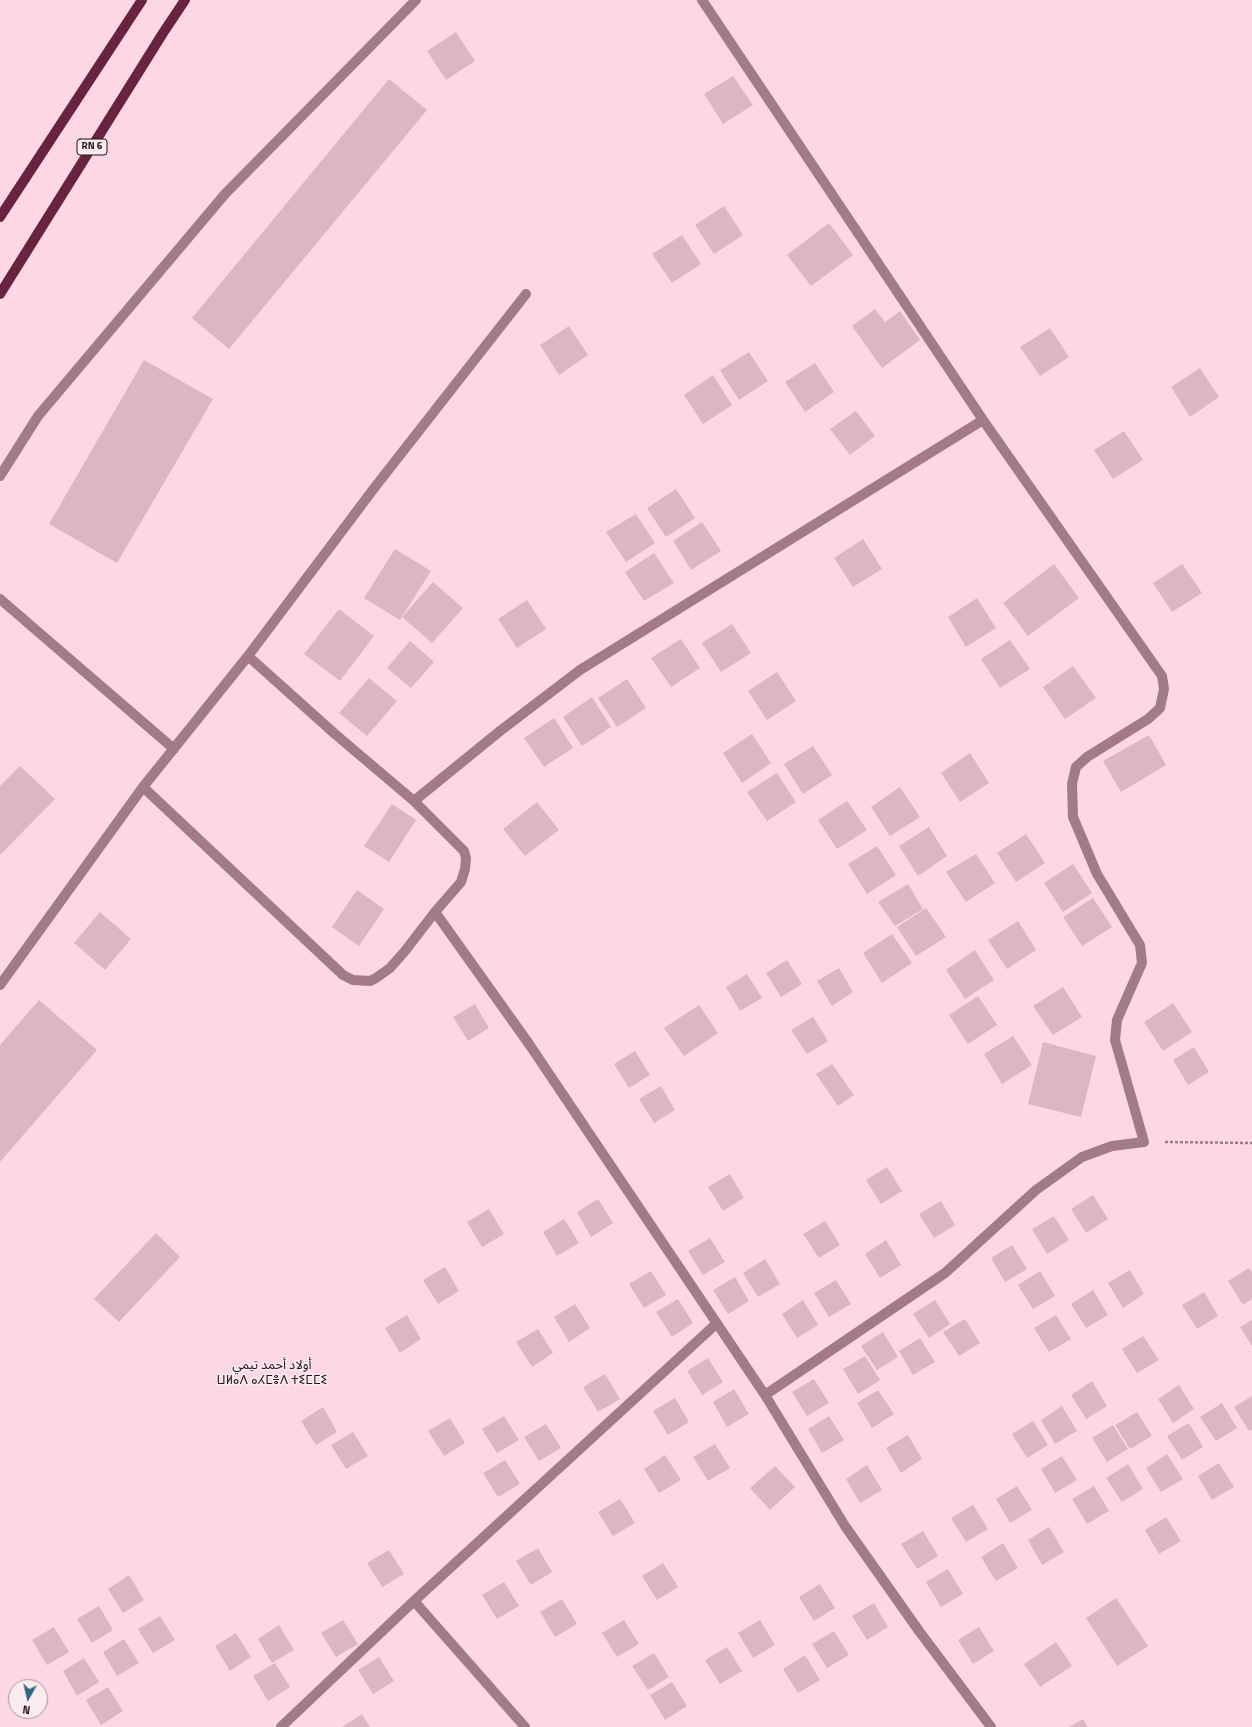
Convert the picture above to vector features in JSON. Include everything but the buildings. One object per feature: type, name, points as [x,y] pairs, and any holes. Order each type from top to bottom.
[{"type":"main road","points":[[0,217],[142,0]]},
{"type":"main road","name":"RN 6","points":[[0,294],[163,32],[185,0]]},
{"type":"street","points":[[0,476],[38,416],[225,194],[416,0]]},
{"type":"street","points":[[702,0],[983,420],[1162,676],[1164,689],[1160,708],[1148,719],[1087,757],[1076,767],[1072,784],[1073,817],[1094,867],[1140,945],[1142,963],[1117,1020],[1115,1040],[1144,1142],[1112,1146],[1082,1157],[1036,1190],[945,1273],[765,1395]]},
{"type":"street","points":[[0,985],[143,787],[248,656],[375,487],[526,294]]},
{"type":"street","points":[[414,801],[500,731],[580,670],[983,420]]},
{"type":"street","points":[[0,599],[174,749]]},
{"type":"street","points":[[143,787],[343,975],[353,980],[370,981],[390,968],[406,951],[435,912],[461,882],[465,869],[466,858],[464,851],[414,801],[335,734],[248,656]]},
{"type":"street","points":[[435,912],[529,1044],[765,1395],[845,1526],[920,1632],[991,1727]]},
{"type":"street","points":[[281,1727],[414,1601],[716,1324]]},
{"type":"street","points":[[414,1601],[525,1727]]},
{"type":"path","points":[[1144,1142],[1252,1143]]},
{"type":"district","name":"أولاد أحمد تيمي ⵡⵍⴰⴷ ⴰⵃⵎⴻⴷ ⵜⵉⵎⵎⵉ","points":[[272,1374]]}]
